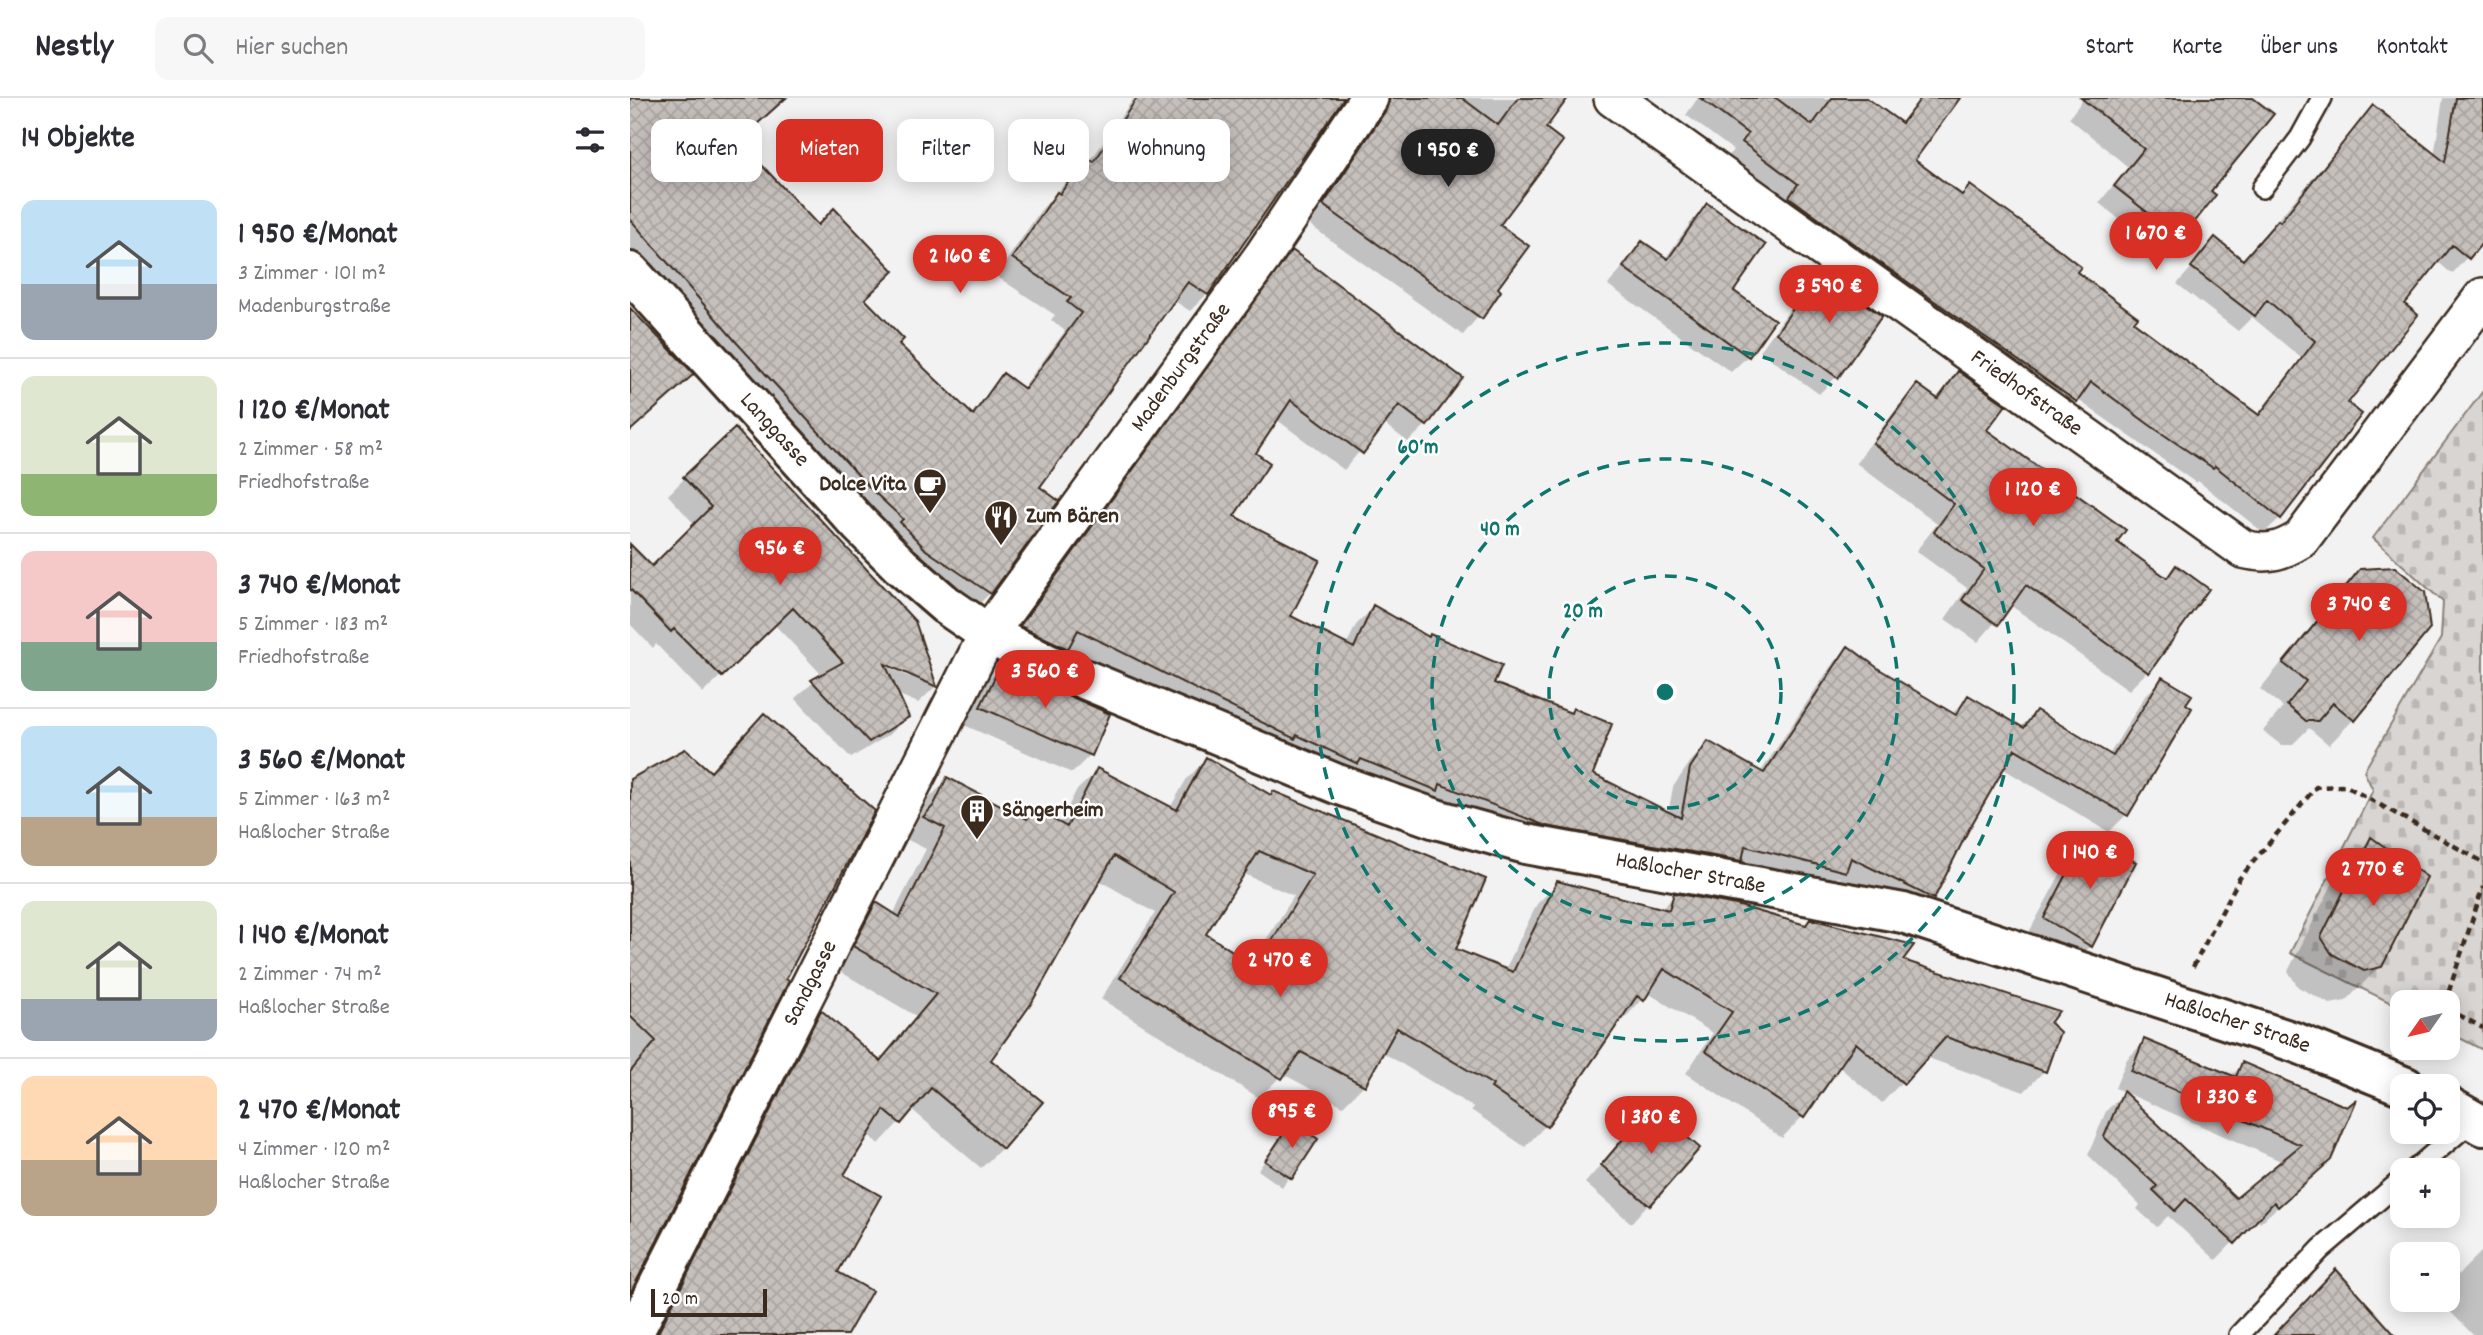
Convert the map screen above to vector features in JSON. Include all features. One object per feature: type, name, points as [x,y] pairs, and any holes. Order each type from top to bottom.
[{"type":"main road","name":"Langgasse","points":[[630,272],[859,524],[946,605],[988,634]]},
{"type":"main road","name":"Haßlocher Straße","points":[[988,634],[1050,665],[1158,711],[1337,784],[1436,819],[1551,849],[1903,913],[2297,1043],[2390,1081]]},
{"type":"street","name":"Madenburgstraße","points":[[988,634],[1263,256],[1369,98]]},
{"type":"street","name":"Friedhofstraße","points":[[1613,98],[2244,550],[2263,554],[2282,551],[2301,539],[2483,296]]},
{"type":"street","name":"Sandgasse","points":[[633,1335],[988,634]]},
{"type":"lane","points":[[2262,188],[2300,138],[2322,98]]},
{"type":"lane","points":[[2426,1158],[2468,1117]]},
{"type":"lane","points":[[2239,1335],[2321,1249],[2390,1190]]},
{"type":"path","points":[[2175,1002],[2239,879],[2316,787],[2346,786],[2483,862]]},
{"type":"path","points":[[2449,990],[2483,887]]},
{"type":"path","points":[[2460,1016],[2483,1028]]},
{"type":"green space","points":[[2483,391],[2483,1050],[2460,1038],[2460,990],[2390,990],[2390,1003],[2290,953],[2373,790],[2364,771],[2441,638],[2443,602],[2373,538]]},
{"type":"building","points":[[630,98],[786,98],[762,120],[651,119],[651,182],[762,182],[762,165],[818,225],[834,208],[894,271],[865,299],[904,339],[899,344],[973,415],[1003,373],[1025,389],[1081,313],[1067,302],[1071,298],[1012,258],[1057,192],[1060,194],[1068,182],[1089,182],[1089,159],[1094,162],[1103,149],[1103,182],[1230,182],[1230,119],[1123,119],[1137,98],[1344,98],[1208,295],[1188,282],[1040,487],[1059,501],[991,594],[926,550],[900,522],[903,519],[872,490],[737,343],[630,219]]},
{"type":"building","points":[[1390,98],[1462,98],[1498,125],[1518,98],[1568,98],[1546,128],[1563,141],[1500,225],[1529,246],[1498,288],[1501,291],[1482,319],[1323,205],[1386,110]]},
{"type":"building","points":[[1700,98],[1776,98],[1812,125],[1832,98],[1867,98],[1902,123],[1921,98],[1960,98],[1915,160],[1962,195],[1970,185],[2057,248],[2081,267],[2077,272],[2138,317],[2134,322],[2259,415],[2315,341],[2267,300],[2255,316],[2191,267],[2215,237],[2243,260],[2278,220],[2280,222],[2373,105],[2445,162],[2456,98],[2483,98],[2483,242],[2469,259],[2452,245],[2405,304],[2418,315],[2348,403],[2362,414],[2281,519],[2215,466],[2213,468],[2151,426],[2091,382],[2077,402],[1844,237],[1789,197],[1798,184],[1742,142],[1748,134]]},
{"type":"building","points":[[2081,98],[2253,98],[2274,114],[2211,191],[2216,195],[2181,239],[2114,186],[2144,149]]},
{"type":"building","points":[[1707,203],[1766,245],[1734,291],[1775,320],[1749,357],[1623,267],[1642,241],[1668,259]]},
{"type":"building","points":[[1292,250],[1463,378],[1427,426],[1399,405],[1363,454],[1291,400],[1256,453],[1270,463],[1234,516],[1320,560],[1291,616],[1354,648],[1373,605],[1429,637],[1430,634],[1502,665],[1494,683],[1571,713],[1573,708],[1612,724],[1593,774],[1681,818],[1690,768],[1708,741],[1764,773],[1848,646],[1879,669],[1956,715],[1968,695],[2024,728],[2036,710],[2113,756],[2162,677],[2192,695],[2186,704],[2192,708],[2128,816],[2015,749],[1968,831],[1934,899],[1851,858],[1846,872],[1745,846],[1742,861],[1546,826],[1440,784],[1438,791],[1361,759],[1358,764],[1297,735],[1295,739],[1078,630],[1068,649],[1020,626]]},
{"type":"building","points":[[1819,272],[1882,316],[1838,378],[1776,333]]},
{"type":"building","points":[[630,308],[694,374],[630,431]]},
{"type":"building","points":[[1958,371],[2006,405],[1987,430],[2126,530],[2117,542],[2167,578],[2176,565],[2209,589],[2149,673],[2026,585],[1998,625],[1962,600],[1984,569],[1934,532],[1954,504],[1873,443],[1917,384],[1938,399]]},
{"type":"building","points":[[735,428],[915,621],[937,687],[885,664],[909,717],[869,742],[811,680],[843,662],[793,608],[722,677],[674,629],[671,632],[630,589],[630,544],[652,566],[711,507],[683,477]]},
{"type":"building","points":[[2395,567],[2425,592],[2430,629],[2355,721],[2333,703],[2318,721],[2306,721],[2287,705],[2306,681],[2283,663],[2360,569]]},
{"type":"building","points":[[1001,665],[1110,714],[1092,756],[980,707]]},
{"type":"building","points":[[764,713],[875,811],[786,979],[789,981],[630,1294],[630,1072],[656,1041],[630,1016],[630,779],[685,749],[711,772]]},
{"type":"building","points":[[1206,757],[1271,795],[1273,791],[1486,879],[1456,949],[1513,972],[1557,881],[1669,910],[1674,893],[1736,905],[1806,925],[1810,919],[1914,945],[1903,960],[2059,1011],[2050,1023],[2060,1032],[2046,1072],[1946,1037],[1904,1084],[1856,1043],[1804,1118],[1705,1051],[1732,1012],[1664,969],[1644,1001],[1637,996],[1547,1127],[1491,1088],[1493,1085],[1397,1028],[1365,1086],[1301,1052],[1282,1079],[1120,978],[1174,892],[1114,856],[1031,1004],[991,1060],[1043,1102],[1003,1149],[931,1088],[901,1124],[884,1110],[844,1175],[881,1196],[838,1272],[872,1291],[847,1335],[657,1335],[821,1010],[880,1061],[936,994],[853,946],[876,902],[900,917],[945,828],[923,817],[934,805],[947,777],[1027,819],[1034,809],[1067,827],[1097,768],[1177,810]],"holes":[[[1259,851],[1313,875],[1256,966],[1206,934]]]},
{"type":"building","points":[[2087,836],[2136,862],[2092,947],[2044,918]]},
{"type":"building","points":[[2371,837],[2427,877],[2382,967],[2364,971],[2332,954],[2321,937]]},
{"type":"building","points":[[2144,1039],[2236,1077],[2242,1062],[2347,1107],[2357,1099],[2331,1160],[2278,1207],[2274,1202],[2235,1244],[2186,1199],[2175,1211],[2153,1190],[2157,1186],[2104,1137],[2123,1091],[2236,1198],[2301,1145],[2131,1071]]},
{"type":"building","points":[[1651,1106],[1700,1148],[1650,1206],[1601,1165]]},
{"type":"building","points":[[1292,1121],[1318,1139],[1292,1179],[1265,1161]]},
{"type":"building","points":[[2336,1269],[2395,1335],[2274,1335]]},
{"type":"place","name":"Dolce Vita","points":[[930,515]]},
{"type":"place","name":"Zum Bären","points":[[1001,547]]},
{"type":"place","name":"Sängerheim","points":[[977,841]]}]
